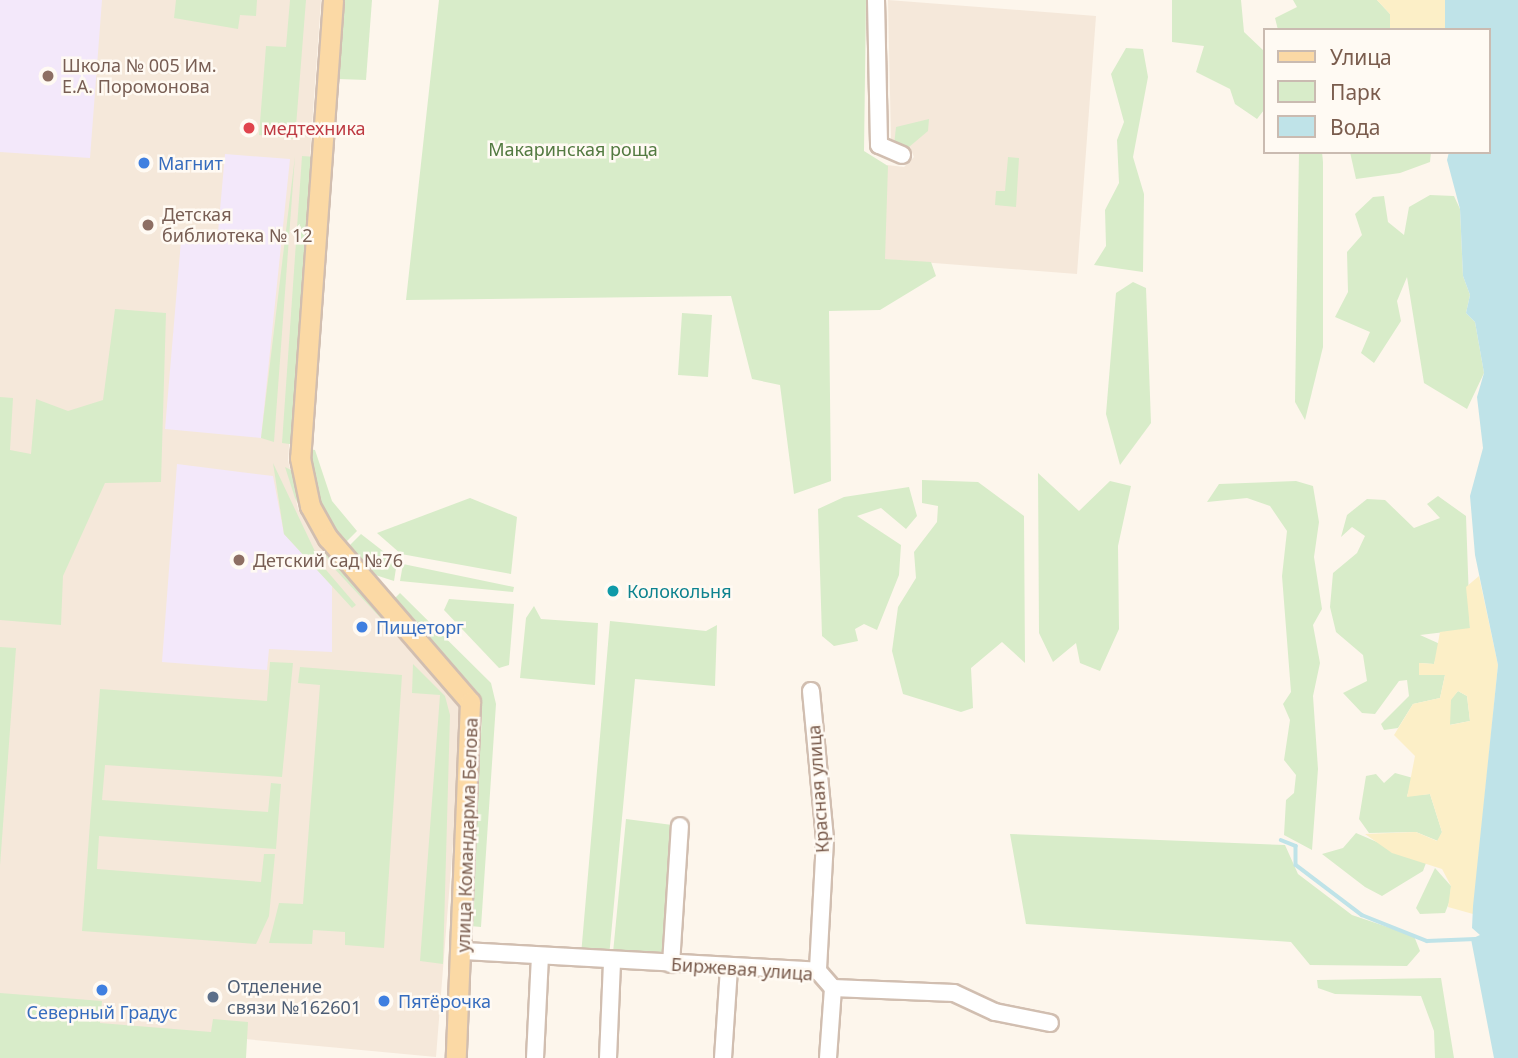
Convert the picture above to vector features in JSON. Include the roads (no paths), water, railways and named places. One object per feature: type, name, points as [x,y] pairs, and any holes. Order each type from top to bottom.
[{"type":"main road","name":"улица Командарма Белова","points":[[333,0],[301,471],[310,506],[328,538],[470,702],[464,951],[456,1058]]},
{"type":"street","points":[[876,0],[879,145],[902,155]]},
{"type":"street","name":"Красная улица","points":[[811,691],[825,840],[818,971]]},
{"type":"street","points":[[671,964],[680,826]]},
{"type":"street","name":"Биржевая улица","points":[[464,951],[611,963],[818,971],[833,988],[954,993],[995,1012],[1050,1023]]},
{"type":"street","points":[[535,1058],[540,957]]},
{"type":"street","points":[[608,1058],[611,963]]},
{"type":"street","points":[[723,1058],[729,967]]},
{"type":"street","points":[[828,1058],[833,988]]},
{"type":"water","points":[[1445,0],[1518,0],[1518,1058],[1494,1058],[1471,939],[1480,935],[1472,928],[1473,906],[1498,665],[1475,555],[1470,496],[1483,448],[1477,397],[1484,373],[1475,322],[1466,313],[1470,295],[1463,276],[1460,209],[1447,160],[1448,154],[1490,154],[1490,28],[1445,28]]},
{"type":"waterway","points":[[1281,840],[1296,846],[1296,865],[1362,915],[1427,941],[1475,939]]},
{"type":"place","name":"Школа № 005 Им. Е.А. Поромонова","points":[[48,76]]},
{"type":"place","name":"медтехника","points":[[249,128]]},
{"type":"place","name":"Магнит","points":[[144,163]]},
{"type":"place","name":"Детская библиотека № 12","points":[[148,225]]},
{"type":"place","name":"Детский сад №76","points":[[239,560]]},
{"type":"place","name":"Колокольня","points":[[613,591]]},
{"type":"place","name":"Пищеторг","points":[[362,627]]},
{"type":"place","name":"Северный Градус","points":[[102,990]]},
{"type":"place","name":"Отделение связи №162601","points":[[213,997]]},
{"type":"place","name":"Пятёрочка","points":[[384,1001]]},
{"type":"park label","name":"Макаринская роща","points":[[573,149]]}]
